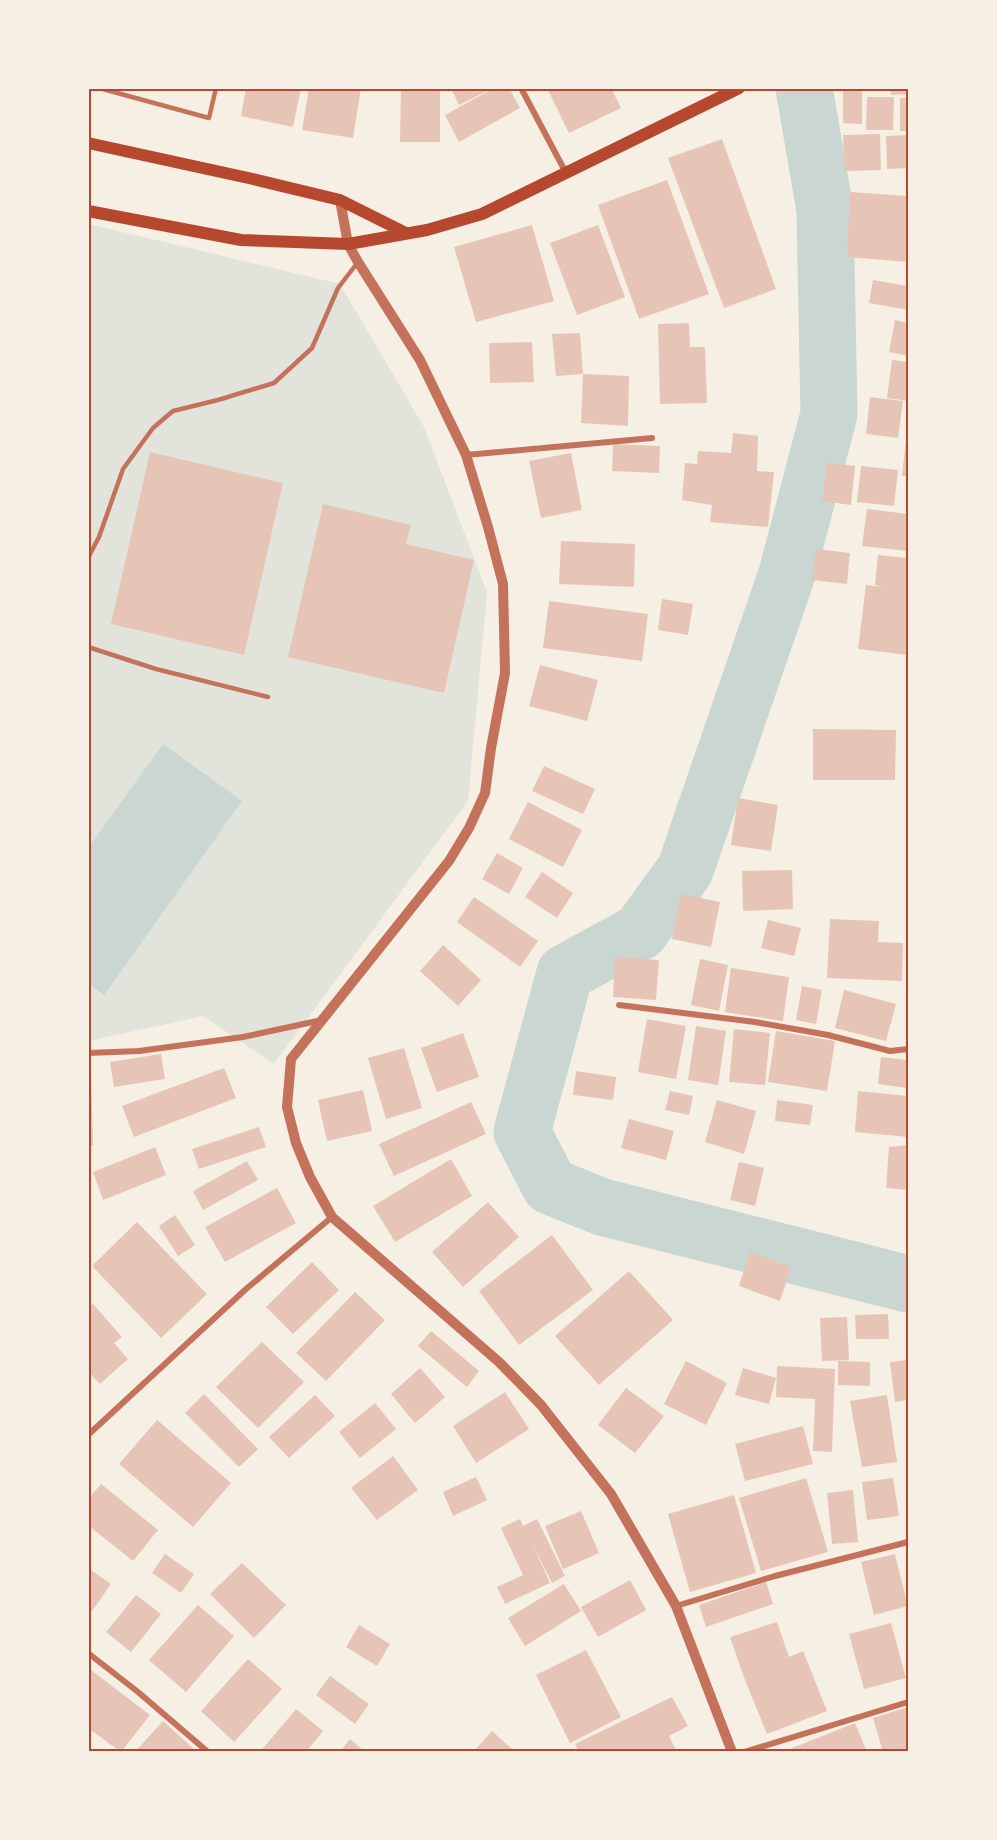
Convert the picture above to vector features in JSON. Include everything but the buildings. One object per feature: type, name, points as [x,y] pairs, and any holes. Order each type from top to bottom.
[{"type":"main road","points":[[88,211],[241,240],[348,244],[427,230],[482,214],[739,88]]},
{"type":"main road","points":[[88,143],[340,200],[406,233]]},
{"type":"street","points":[[521,88],[566,174]]},
{"type":"street","points":[[340,200],[348,244],[420,360],[466,455],[503,584],[505,673],[485,793],[469,828],[449,861],[291,1059],[287,1107],[296,1143],[310,1178],[332,1217],[499,1362],[542,1405],[610,1494],[676,1606],[732,1752]]},
{"type":"street","points":[[466,455],[652,438]]},
{"type":"street","points":[[619,1005],[755,1022],[828,1035],[890,1051],[909,1049]]},
{"type":"street","points":[[88,1053],[139,1051],[243,1037],[323,1019]]},
{"type":"street","points":[[88,1435],[246,1289],[332,1217]]},
{"type":"street","points":[[676,1606],[776,1576],[909,1542]]},
{"type":"street","points":[[88,1653],[208,1752]]},
{"type":"street","points":[[744,1752],[758,1750],[909,1702]]},
{"type":"lane","points":[[99,88],[209,118],[216,88]]},
{"type":"lane","points":[[88,558],[99,537],[123,469],[153,428],[173,411],[274,383],[312,348],[339,288],[358,262]]},
{"type":"lane","points":[[88,647],[156,669],[268,697]]},
{"type":"shaded area","points":[[89,224],[340,284],[424,427],[487,592],[468,801],[274,1064],[203,1016],[89,1041]]},
{"type":"shaded area","points":[[163,744],[242,801],[104,995],[89,984],[89,847]]},
{"type":"waterway","points":[[804,88],[825,210],[829,414],[787,574],[685,870],[640,932],[565,973],[522,1132],[550,1186],[602,1207],[908,1284]]}]
